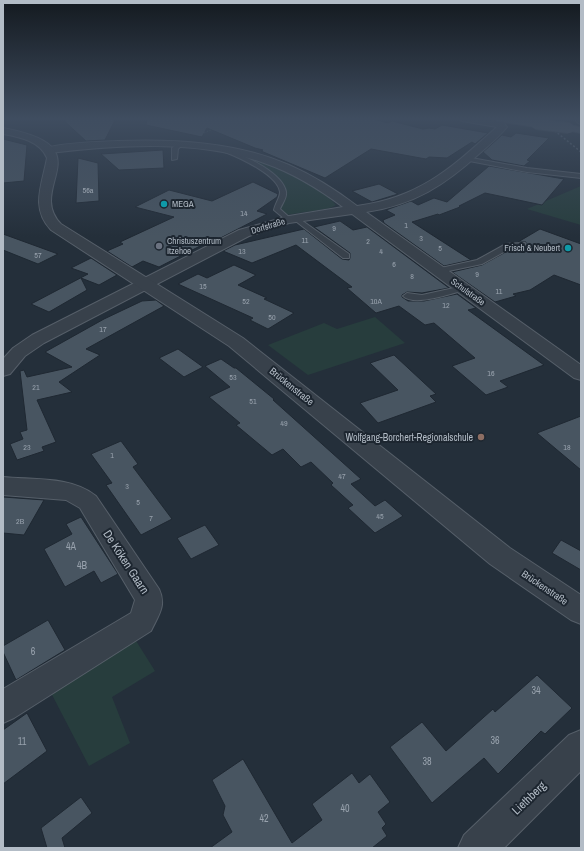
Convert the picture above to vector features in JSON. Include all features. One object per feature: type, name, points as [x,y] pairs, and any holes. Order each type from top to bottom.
[{"type":"street","name":"Brückenstraße","points":[[53,158],[45,205],[48,218],[67,236],[236,342],[500,556],[581,611]]},
{"type":"street","name":"Schulstraße","points":[[257,158],[292,170],[315,182],[581,374]]},
{"type":"street","name":"Dorfstraße","points":[[3,370],[10,361],[28,345],[244,233],[261,226],[292,218],[354,210],[399,201],[418,193],[439,181],[467,158]]},
{"type":"street","name":"De Köken Gaarn","points":[[3,486],[67,491],[83,498],[88,502],[149,598],[147,610],[141,622],[3,707]]},
{"type":"street","name":"Liethberg","points":[[477,848],[581,747]]},
{"type":"lane","points":[[242,158],[253,163],[279,183],[283,188],[284,194],[277,210],[292,218],[346,256]]},
{"type":"lane","points":[[475,158],[518,169],[581,176]]},
{"type":"lane","points":[[439,271],[479,262],[509,246],[522,245]]},
{"type":"lane","points":[[407,296],[422,298],[463,288]]},
{"type":"green space","points":[[246,158],[269,164],[306,180],[336,205],[320,210],[287,215],[279,210],[283,185]]},
{"type":"green space","points":[[581,186],[581,225],[527,209]]},
{"type":"green space","points":[[375,317],[405,343],[308,375],[268,345],[324,323],[337,329]]},
{"type":"green space","points":[[133,636],[155,671],[112,697],[130,743],[89,766],[49,689]]},
{"type":"building","points":[[3,158],[26,158],[24,181],[3,183]]},
{"type":"building","points":[[78,158],[98,163],[99,201],[76,203]]},
{"type":"building","points":[[105,158],[163,158],[164,168],[119,170]]},
{"type":"building","points":[[277,158],[357,158],[325,178]]},
{"type":"building","points":[[489,158],[529,158],[527,160],[530,161],[524,166],[492,160]]},
{"type":"building","points":[[489,166],[564,179],[542,205],[485,193],[459,206],[460,207],[439,215],[438,214],[412,222],[471,260],[444,266],[384,223],[383,220],[395,215],[386,210],[411,201],[418,205],[434,198],[447,202]]},
{"type":"building","points":[[253,182],[278,194],[277,197],[257,211],[267,214],[207,245],[204,244],[159,267],[143,261],[132,267],[107,251],[123,244],[120,242],[174,217],[135,207],[169,190],[212,201]]},
{"type":"building","points":[[379,184],[398,194],[372,202],[352,191]]},
{"type":"building","points":[[340,221],[353,230],[367,227],[449,288],[422,293],[407,292],[402,295],[402,297],[408,301],[424,301],[457,294],[476,308],[468,310],[544,365],[500,381],[508,387],[486,395],[452,366],[475,358],[434,323],[425,325],[399,306],[376,313],[347,288],[352,287],[296,245],[252,263],[223,251],[235,245],[304,229],[342,259],[349,260],[350,253],[314,227]]},
{"type":"building","points":[[540,229],[581,244],[581,285],[554,275],[530,290],[513,294],[516,296],[495,302],[452,272],[482,265],[511,249],[525,248],[526,242],[518,242]]},
{"type":"building","points":[[3,234],[58,254],[38,264],[3,250]]},
{"type":"building","points":[[91,258],[117,275],[99,285],[81,278],[87,290],[49,312],[31,304],[88,274],[71,268]]},
{"type":"building","points":[[234,265],[256,275],[238,285],[267,298],[264,299],[294,313],[268,329],[250,320],[253,318],[178,284],[198,274],[207,278]]},
{"type":"building","points":[[156,300],[164,306],[86,349],[100,355],[59,382],[72,392],[37,400],[56,442],[42,447],[44,451],[17,460],[10,444],[23,439],[20,432],[27,430],[20,371],[24,370],[27,377],[72,367],[45,352],[104,319],[142,301]]},
{"type":"building","points":[[178,349],[203,367],[184,377],[159,358]]},
{"type":"building","points":[[394,355],[436,394],[430,396],[436,402],[378,423],[360,403],[398,390],[370,363]]},
{"type":"building","points":[[221,359],[236,368],[274,399],[273,400],[361,479],[351,484],[375,506],[385,500],[403,516],[375,533],[348,508],[353,505],[331,485],[333,483],[311,462],[301,467],[283,449],[272,455],[236,425],[240,423],[209,397],[230,387],[205,366]]},
{"type":"building","points":[[581,416],[581,470],[537,433]]},
{"type":"building","points":[[121,441],[138,464],[133,467],[172,519],[141,535],[106,485],[112,483],[91,454]]},
{"type":"building","points":[[3,497],[44,500],[24,535],[3,533]]},
{"type":"building","points":[[81,517],[118,574],[101,583],[94,571],[65,587],[44,549],[72,534],[66,524]]},
{"type":"building","points":[[205,525],[219,545],[191,559],[177,538]]},
{"type":"building","points":[[561,540],[581,551],[581,570],[552,553]]},
{"type":"building","points":[[48,620],[65,650],[16,680],[3,652],[3,646]]},
{"type":"building","points":[[537,675],[572,708],[545,734],[541,731],[498,774],[484,758],[432,803],[390,747],[422,722],[446,751],[493,709],[495,712]]},
{"type":"building","points":[[27,713],[47,751],[3,784],[3,730]]},
{"type":"building","points":[[243,759],[292,843],[322,820],[312,804],[352,773],[359,783],[370,774],[390,802],[378,812],[386,824],[382,828],[387,836],[372,848],[210,848],[232,832],[223,815],[225,806],[212,780]]},
{"type":"building","points":[[81,797],[92,813],[62,838],[65,848],[47,848],[41,828]]},
{"type":"place","name":"MEGA","points":[[164,204]]},
{"type":"place","name":"Christuszentrum Itzehoe","points":[[159,246]]},
{"type":"place","name":"Frisch & Neubert","points":[[568,248]]},
{"type":"place","name":"Wolfgang-Borchert-Regionalschule","points":[[481,437]]}]
